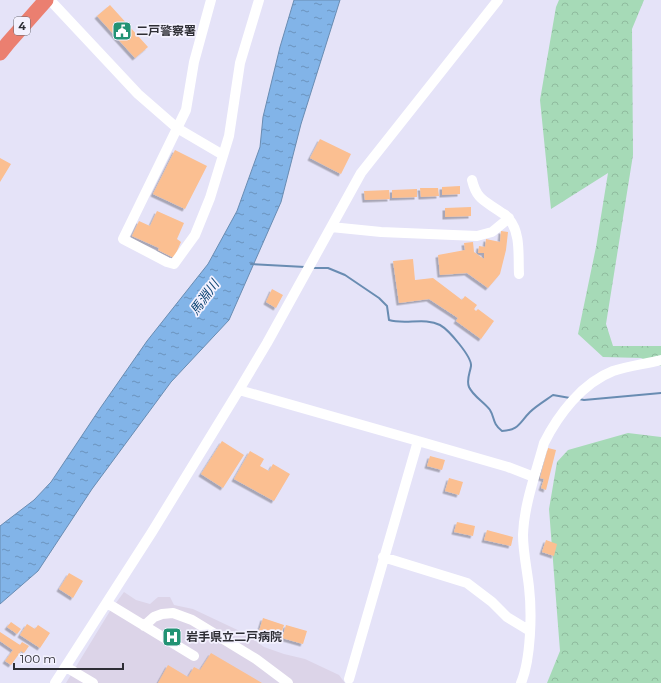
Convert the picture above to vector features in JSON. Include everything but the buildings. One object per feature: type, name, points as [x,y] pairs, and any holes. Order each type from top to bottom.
[{"type":"highway","name":"4","points":[[0,53],[46,0]]},
{"type":"street","points":[[50,0],[138,94],[177,128],[223,156]]},
{"type":"street","points":[[211,0],[194,62],[186,110],[123,240],[174,264],[195,235],[210,198],[228,136],[240,63],[259,0]]},
{"type":"street","points":[[55,683],[152,532],[239,390],[315,258],[361,173],[498,0]]},
{"type":"street","points":[[472,180],[475,190],[484,202],[496,208],[509,218],[518,243],[519,274]]},
{"type":"street","points":[[331,227],[381,232],[477,236],[492,232],[509,218]]},
{"type":"street","points":[[521,683],[530,631],[531,603],[523,536],[524,521],[534,477],[544,443],[549,433],[571,403],[589,385],[612,372],[661,360]]},
{"type":"street","points":[[239,390],[508,467],[534,477]]},
{"type":"street","points":[[349,679],[383,557],[418,441]]},
{"type":"street","points":[[383,557],[467,583],[492,602],[507,617],[530,631]]},
{"type":"street","points":[[107,602],[194,656]]},
{"type":"street","points":[[144,626],[154,617],[162,614],[173,614],[192,620],[256,659],[288,683]]},
{"type":"street","points":[[66,666],[93,683]]},
{"type":"shaded area","name":"岩手県立二戸病院","points":[[124,592],[136,600],[150,604],[158,597],[170,597],[174,605],[193,609],[246,634],[264,647],[305,659],[339,675],[345,683],[66,683],[110,611]]},
{"type":"green space","points":[[559,0],[644,0],[632,29],[633,155],[606,324],[613,346],[661,346],[661,366],[641,358],[603,357],[578,334],[596,247],[608,173],[551,209],[540,100],[556,7]]},
{"type":"green space","points":[[628,433],[661,437],[661,683],[547,683],[560,651],[549,509],[557,462],[568,450]]},
{"type":"water","name":"馬淵川","points":[[294,0],[340,0],[301,124],[281,202],[229,320],[171,382],[92,489],[38,571],[0,604],[0,526],[34,500],[51,482],[147,341],[208,264],[237,211],[260,147],[263,117],[280,47]]},
{"type":"waterway","points":[[251,264],[305,267]]},
{"type":"waterway","points":[[313,268],[328,268],[345,275],[379,298],[387,306],[389,320],[402,322],[428,322],[440,325],[444,328],[468,356],[471,366],[468,376],[469,387],[490,410],[495,423],[502,431],[512,429],[518,425],[532,410],[553,395],[570,398]]},
{"type":"waterway","points":[[579,399],[584,400],[661,393]]},
{"type":"place","name":"二戸警察署","points":[[122,31]]},
{"type":"place","name":"岩手県立二戸病院","points":[[172,637]]}]
